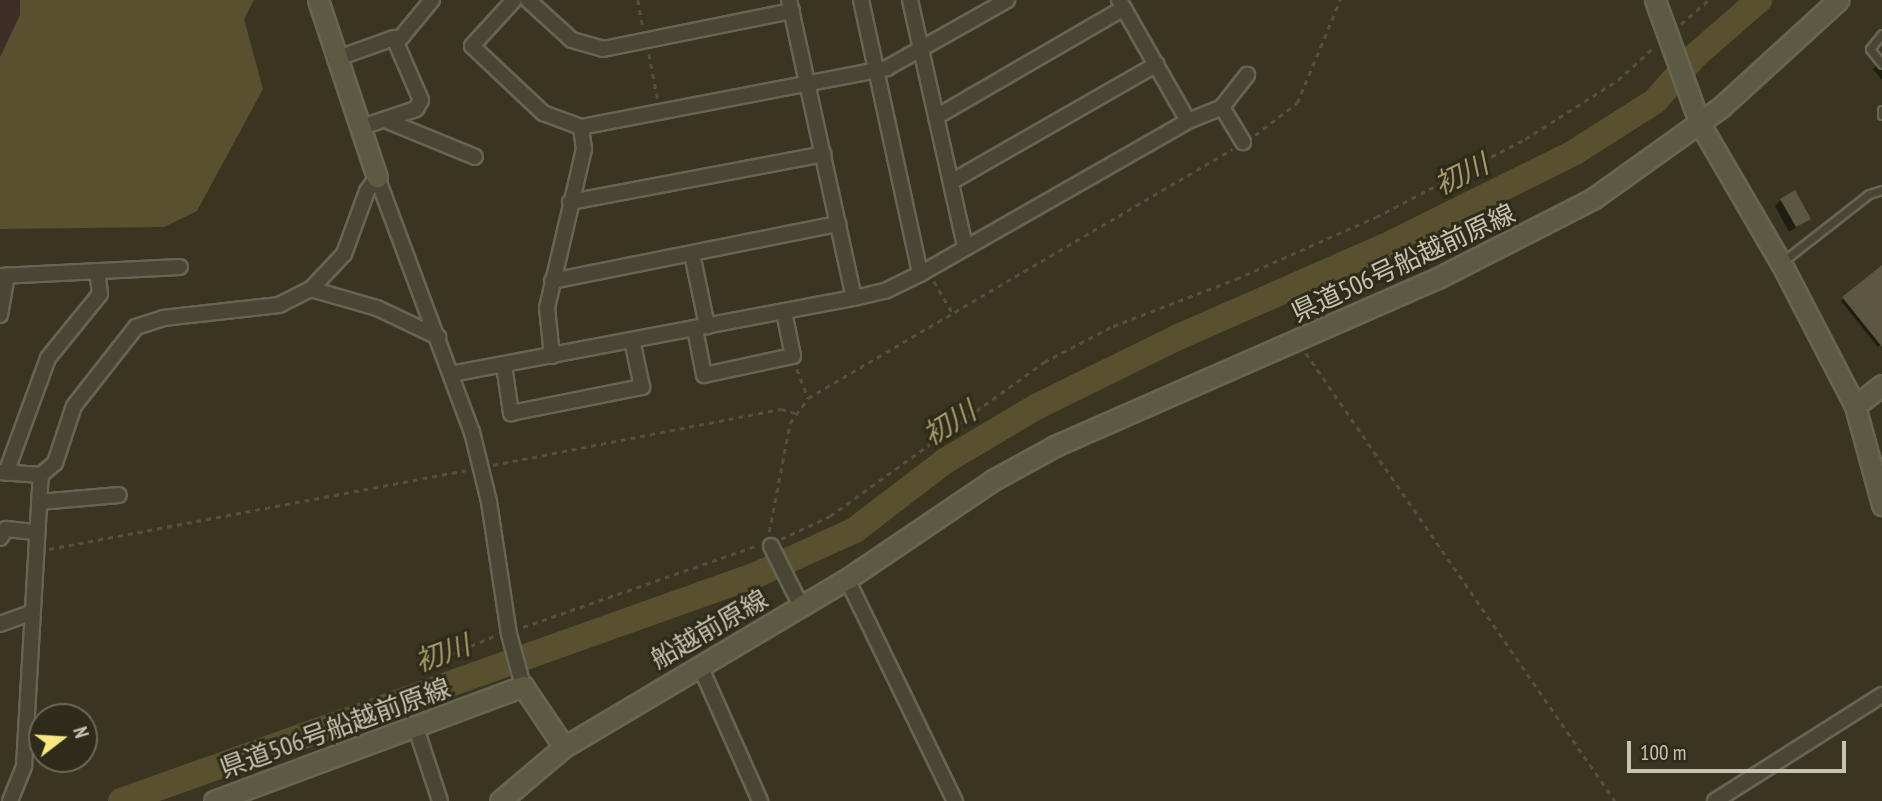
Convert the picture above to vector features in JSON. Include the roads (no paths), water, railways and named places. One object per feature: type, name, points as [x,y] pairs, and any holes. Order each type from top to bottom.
[{"type":"main road","points":[[318,0],[335,59],[377,177]]},
{"type":"main road","points":[[1655,0],[1697,116],[1782,263],[1855,406],[1882,505]]},
{"type":"main road","name":"県道506号船越前原線","points":[[950,509],[1055,446],[1299,341],[1450,272],[1594,198],[1838,0]]},
{"type":"main road","points":[[1855,406],[1882,385]]},
{"type":"main road","name":"船越前原線","points":[[500,801],[564,747],[847,579],[950,509]]},
{"type":"main road","points":[[523,685],[564,747]]},
{"type":"main road","name":"県道506号船越前原線","points":[[217,801],[416,728],[523,685]]},
{"type":"street","points":[[399,40],[432,0]]},
{"type":"street","points":[[514,0],[472,46],[543,113],[581,127],[876,70],[921,50],[1007,0]]},
{"type":"street","points":[[528,0],[572,40],[603,50],[791,5],[854,298]]},
{"type":"street","points":[[861,0],[924,271]]},
{"type":"street","points":[[910,0],[965,247]]},
{"type":"street","points":[[936,117],[1121,4],[1188,121]]},
{"type":"street","points":[[335,59],[394,38],[399,40]]},
{"type":"street","points":[[359,128],[416,109],[421,100],[399,40]]},
{"type":"street","points":[[951,182],[1157,64]]},
{"type":"street","points":[[451,373],[632,341],[885,291],[1188,121],[1222,107],[1247,75]]},
{"type":"street","points":[[1222,107],[1241,139]]},
{"type":"street","points":[[385,120],[475,157]]},
{"type":"street","points":[[552,356],[547,308],[584,149],[581,127]]},
{"type":"street","points":[[570,202],[823,154]]},
{"type":"street","points":[[97,271],[100,294],[48,358],[3,472],[41,475],[55,463],[62,434],[87,386],[136,327],[163,318],[279,305],[312,289],[344,254],[377,177]]},
{"type":"street","points":[[377,177],[451,373],[482,468],[509,632],[523,685]]},
{"type":"street","points":[[552,281],[838,224]]},
{"type":"street","points":[[692,254],[704,375],[793,356],[784,312]]},
{"type":"street","points":[[0,315],[4,276],[180,267]]},
{"type":"street","points":[[312,289],[377,308],[438,337]]},
{"type":"street","points":[[504,365],[511,413],[642,387],[632,341]]},
{"type":"street","points":[[10,801],[24,766],[41,475]]},
{"type":"street","points":[[39,502],[119,495]]},
{"type":"street","points":[[0,538],[6,529],[37,532]]},
{"type":"street","points":[[770,544],[801,606]]},
{"type":"street","points":[[847,579],[955,801]]},
{"type":"street","points":[[0,624],[31,613]]},
{"type":"street","points":[[700,666],[760,801]]},
{"type":"street","points":[[1714,801],[1882,695]]},
{"type":"street","points":[[416,728],[440,801]]},
{"type":"lane","points":[[1882,34],[1870,49],[1882,64]]},
{"type":"lane","points":[[1782,263],[1869,194],[1882,190]]},
{"type":"waterway","name":"初川","points":[[121,801],[756,575],[855,530],[945,461],[1036,407],[1176,338],[1392,243],[1575,152],[1655,101],[1696,55],[1759,0]]}]
